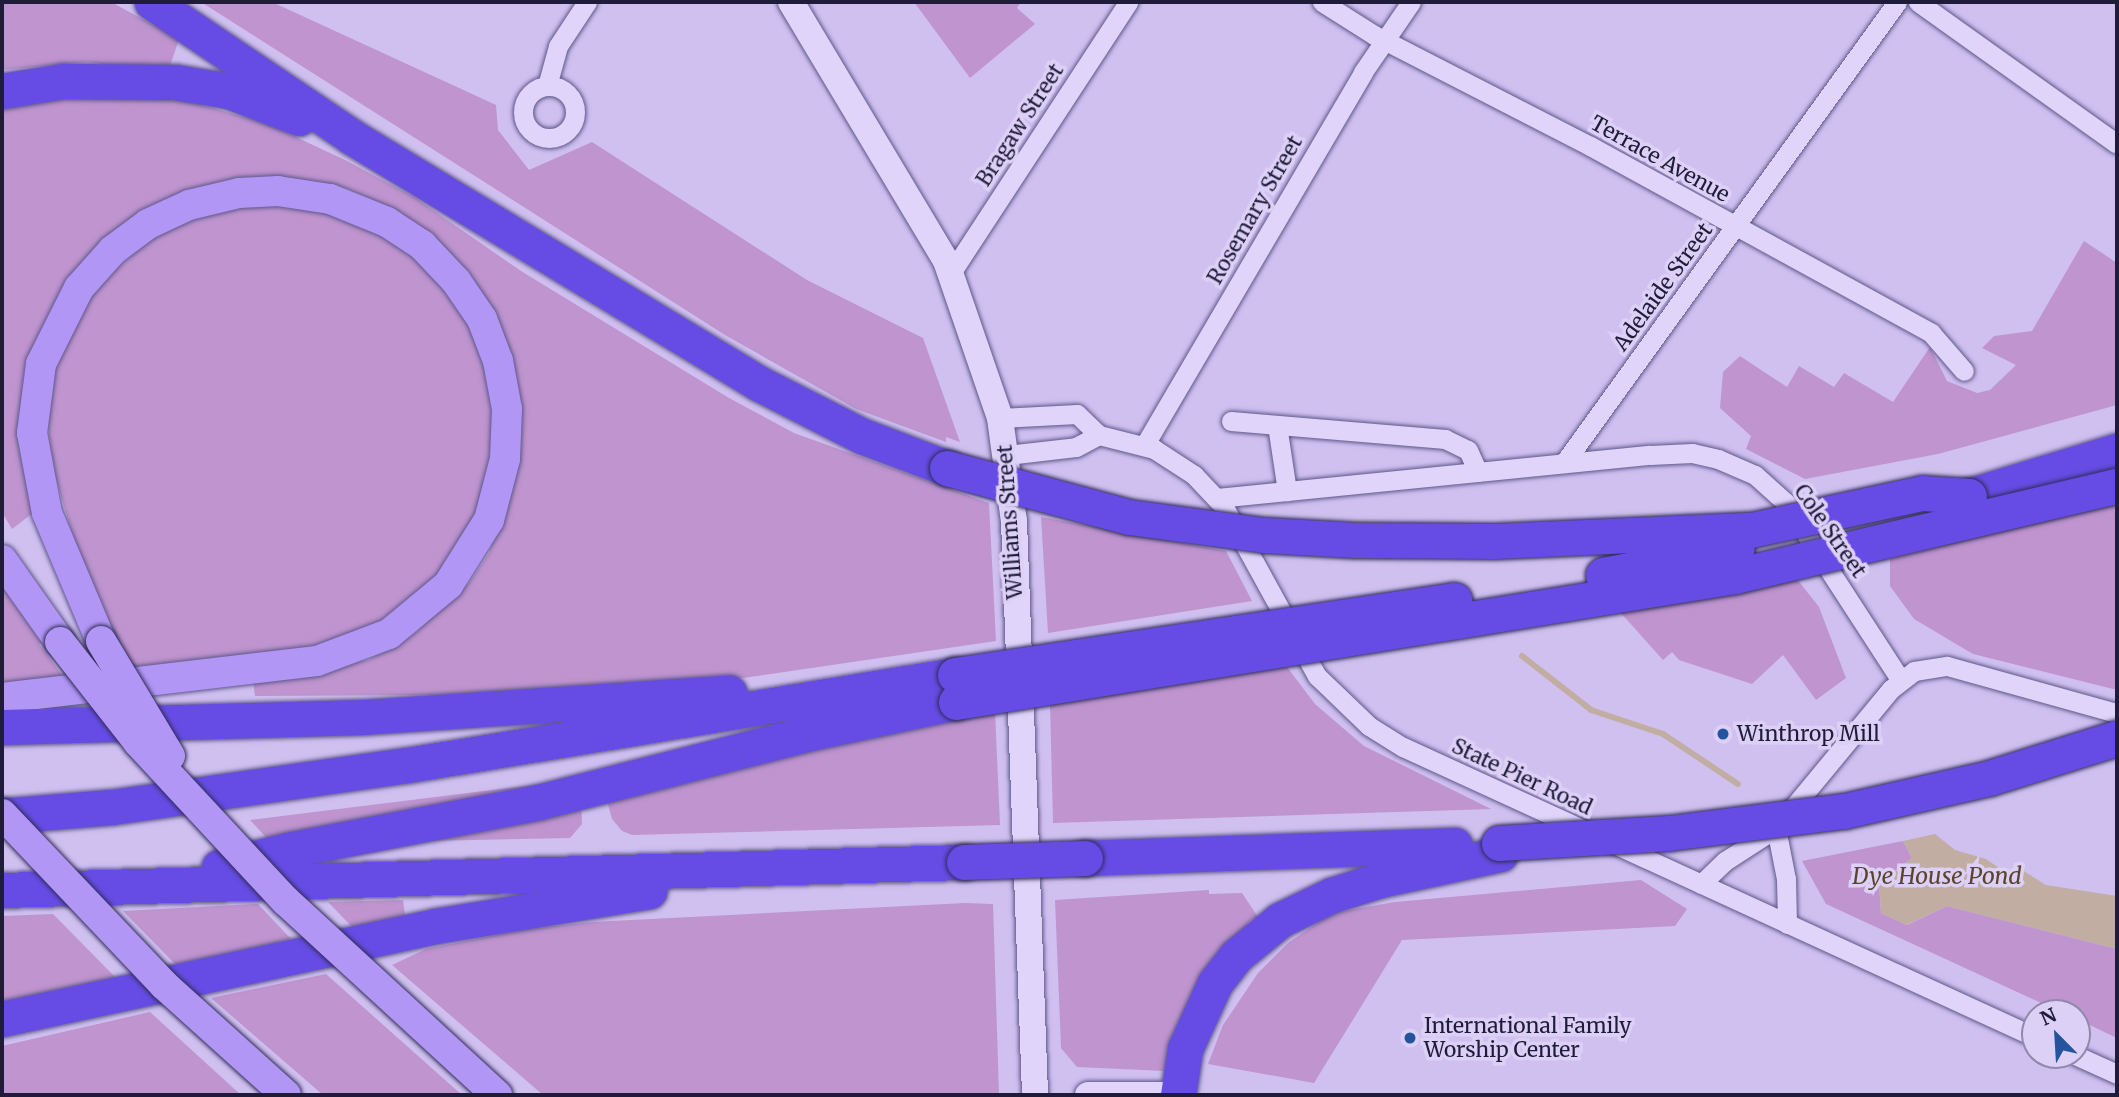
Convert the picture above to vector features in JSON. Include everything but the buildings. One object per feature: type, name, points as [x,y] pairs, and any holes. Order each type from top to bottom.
[{"type":"highway","points":[[152,2],[352,137],[758,383],[862,436],[947,468],[1129,516],[1264,535],[1355,540],[1494,541],[1751,530],[1922,493],[1969,496]]},
{"type":"highway","points":[[2,91],[63,80],[174,82],[229,91],[352,137]]},
{"type":"highway","points":[[138,888],[288,850],[539,802],[810,733],[956,689],[1625,571],[1785,540],[1969,496],[2117,451]]},
{"type":"highway","points":[[2,727],[378,716],[632,702],[806,683],[860,689],[956,689],[1735,576],[2117,486]]},
{"type":"highway","points":[[2,815],[112,807],[420,764],[860,689]]},
{"type":"highway","points":[[2,890],[1499,848],[1782,820],[1896,801],[2117,738]]},
{"type":"highway","points":[[1178,1095],[1185,1049],[1215,983],[1236,956],[1280,919],[1332,895],[1499,848]]},
{"type":"highway","points":[[2,1019],[57,1010],[495,915],[691,886],[906,864]]},
{"type":"highway","points":[[2,1027],[57,1010]]},
{"type":"main road","name":"Williams Street","points":[[791,2],[907,190],[951,273],[1000,418],[1014,521],[1035,1095]]},
{"type":"main road","points":[[2,698],[317,662],[389,634],[448,584],[471,555],[489,520],[505,459],[507,409],[498,360],[482,319],[456,281],[422,246],[387,222],[330,199],[278,191],[239,193],[189,205],[148,224],[113,250],[79,288],[41,364],[32,433],[47,513],[101,641],[153,730],[230,842]]},
{"type":"main road","points":[[2,560],[60,642],[138,742],[230,842],[327,941],[497,1095]]},
{"type":"main road","points":[[2,815],[164,985],[286,1095]]},
{"type":"main road","points":[[1087,1095],[1163,1095]]},
{"type":"street","points":[[547,86],[558,46],[587,2]]},
{"type":"street","name":"Bragaw Street","points":[[951,273],[1128,2]]},
{"type":"street","name":"Terrace Avenue","points":[[1322,2],[1383,40],[1931,333],[1964,371]]},
{"type":"street","name":"Rosemary Street","points":[[1144,446],[1383,40],[1411,2]]},
{"type":"street","name":"Adelaide Street","points":[[1564,463],[1897,2]]},
{"type":"street","points":[[1918,2],[2117,144]]},
{"type":"street","name":"State Pier Road","points":[[1000,418],[1077,414],[1099,435],[1144,446],[1181,465],[1217,498],[1309,665],[1334,696],[1369,726],[1422,756],[2021,1031]]},
{"type":"street","points":[[1231,421],[1444,439],[1468,450],[1478,472]]},
{"type":"street","points":[[1277,425],[1287,491]]},
{"type":"street","points":[[1007,455],[1076,447],[1099,435]]},
{"type":"street","name":"Cole Street","points":[[1217,498],[1564,463],[1692,453],[1755,475],[1804,526],[1900,679]]},
{"type":"street","points":[[1701,884],[1725,862],[1776,828],[1900,679],[1923,667],[1947,666],[2117,713]]},
{"type":"street","points":[[1776,828],[1786,879],[1787,924]]},
{"type":"street","points":[[2091,1062],[2117,1074]]},
{"type":"shaded area","points":[[2,2],[111,2],[179,39],[168,72],[87,62],[2,70]]},
{"type":"shaded area","points":[[201,2],[272,2],[496,105],[498,130],[529,170],[592,142],[807,280],[923,338],[960,442],[946,437],[946,442],[856,409],[725,335]]},
{"type":"shaded area","points":[[914,2],[1021,2],[1017,8],[1035,24],[970,78]]},
{"type":"shaded area","points":[[114,91],[184,100],[268,124],[345,160],[414,197],[521,271],[729,398],[794,433],[989,503],[996,641],[743,678],[440,695],[255,696],[253,682],[368,660],[414,634],[469,583],[489,553],[515,479],[521,433],[510,358],[498,319],[469,272],[400,212],[348,189],[300,179],[236,179],[114,235],[21,436],[33,513],[12,529],[2,512],[2,104]]},
{"type":"shaded area","points":[[308,205],[397,241],[437,275],[483,342],[498,451],[486,499],[438,580],[378,627],[327,649],[136,673],[117,640],[77,550],[51,462],[47,409],[57,361],[76,312],[101,282],[147,242],[187,221],[235,207]]},
{"type":"shaded area","points":[[2084,241],[2117,263],[2117,405],[1938,454],[1805,479],[1746,449],[1751,436],[1720,408],[1723,372],[1740,356],[1787,387],[1799,366],[1834,387],[1844,373],[1893,402],[1930,347],[1947,381],[1977,393],[1990,390],[2016,365],[1982,348],[1994,336],[2032,331]]},
{"type":"shaded area","points":[[2117,501],[2117,690],[1973,654],[1914,619],[1890,586],[1890,559]]},
{"type":"shaded area","points":[[1041,517],[1226,551],[1252,601],[1048,633]]},
{"type":"shaded area","points":[[1797,579],[1819,607],[1846,678],[1816,700],[1783,655],[1752,684],[1679,660],[1672,652],[1663,660],[1620,612]]},
{"type":"shaded area","points":[[2,584],[43,643],[39,644],[67,682],[2,689]]},
{"type":"shaded area","points":[[1287,667],[1315,704],[1364,746],[1491,809],[1053,823],[1050,704]]},
{"type":"shaded area","points":[[995,712],[1000,825],[632,835],[622,831],[612,819],[607,801],[610,784]]},
{"type":"shaded area","points":[[556,782],[581,799],[582,824],[570,838],[272,844],[250,820]]},
{"type":"shaded area","points":[[1903,841],[1912,858],[1879,883],[1881,913],[1907,925],[1947,906],[2117,949],[2117,1038],[2091,1026],[2091,999],[2033,999],[1826,904],[1802,861]]},
{"type":"shaded area","points":[[1641,880],[1687,909],[1675,926],[1402,940],[1314,1083],[1208,1064],[1223,1025],[1258,973],[1288,943],[1332,913],[1395,902]]},
{"type":"shaded area","points":[[1209,890],[1209,894],[1242,893],[1258,917],[1251,920],[1211,967],[1164,1071],[1077,1067],[1061,1048],[1055,900]]},
{"type":"shaded area","points":[[403,900],[405,915],[354,929],[328,902]]},
{"type":"shaded area","points":[[965,903],[993,904],[999,1094],[543,1095],[392,965],[426,949],[528,929],[592,922]]},
{"type":"shaded area","points":[[258,904],[291,939],[178,967],[123,911]]},
{"type":"shaded area","points":[[53,914],[116,978],[2,1004],[2,916]]},
{"type":"shaded area","points":[[326,974],[462,1095],[323,1095],[211,998]]},
{"type":"shaded area","points":[[150,1012],[241,1095],[2,1095],[2,1046]]},
{"type":"water","name":"Dye House Pond","points":[[1935,834],[1955,850],[1986,859],[2005,872],[2019,868],[2046,885],[2117,896],[2117,949],[1947,906],[1906,925],[1881,913],[1879,883],[1912,858],[1903,841]]},
{"type":"waterway","points":[[1522,656],[1591,710],[1663,734],[1738,784]]},
{"type":"place","name":"Winthrop Mill","points":[[1723,734]]},
{"type":"place","name":"International Family Worship Center","points":[[1410,1038]]}]
